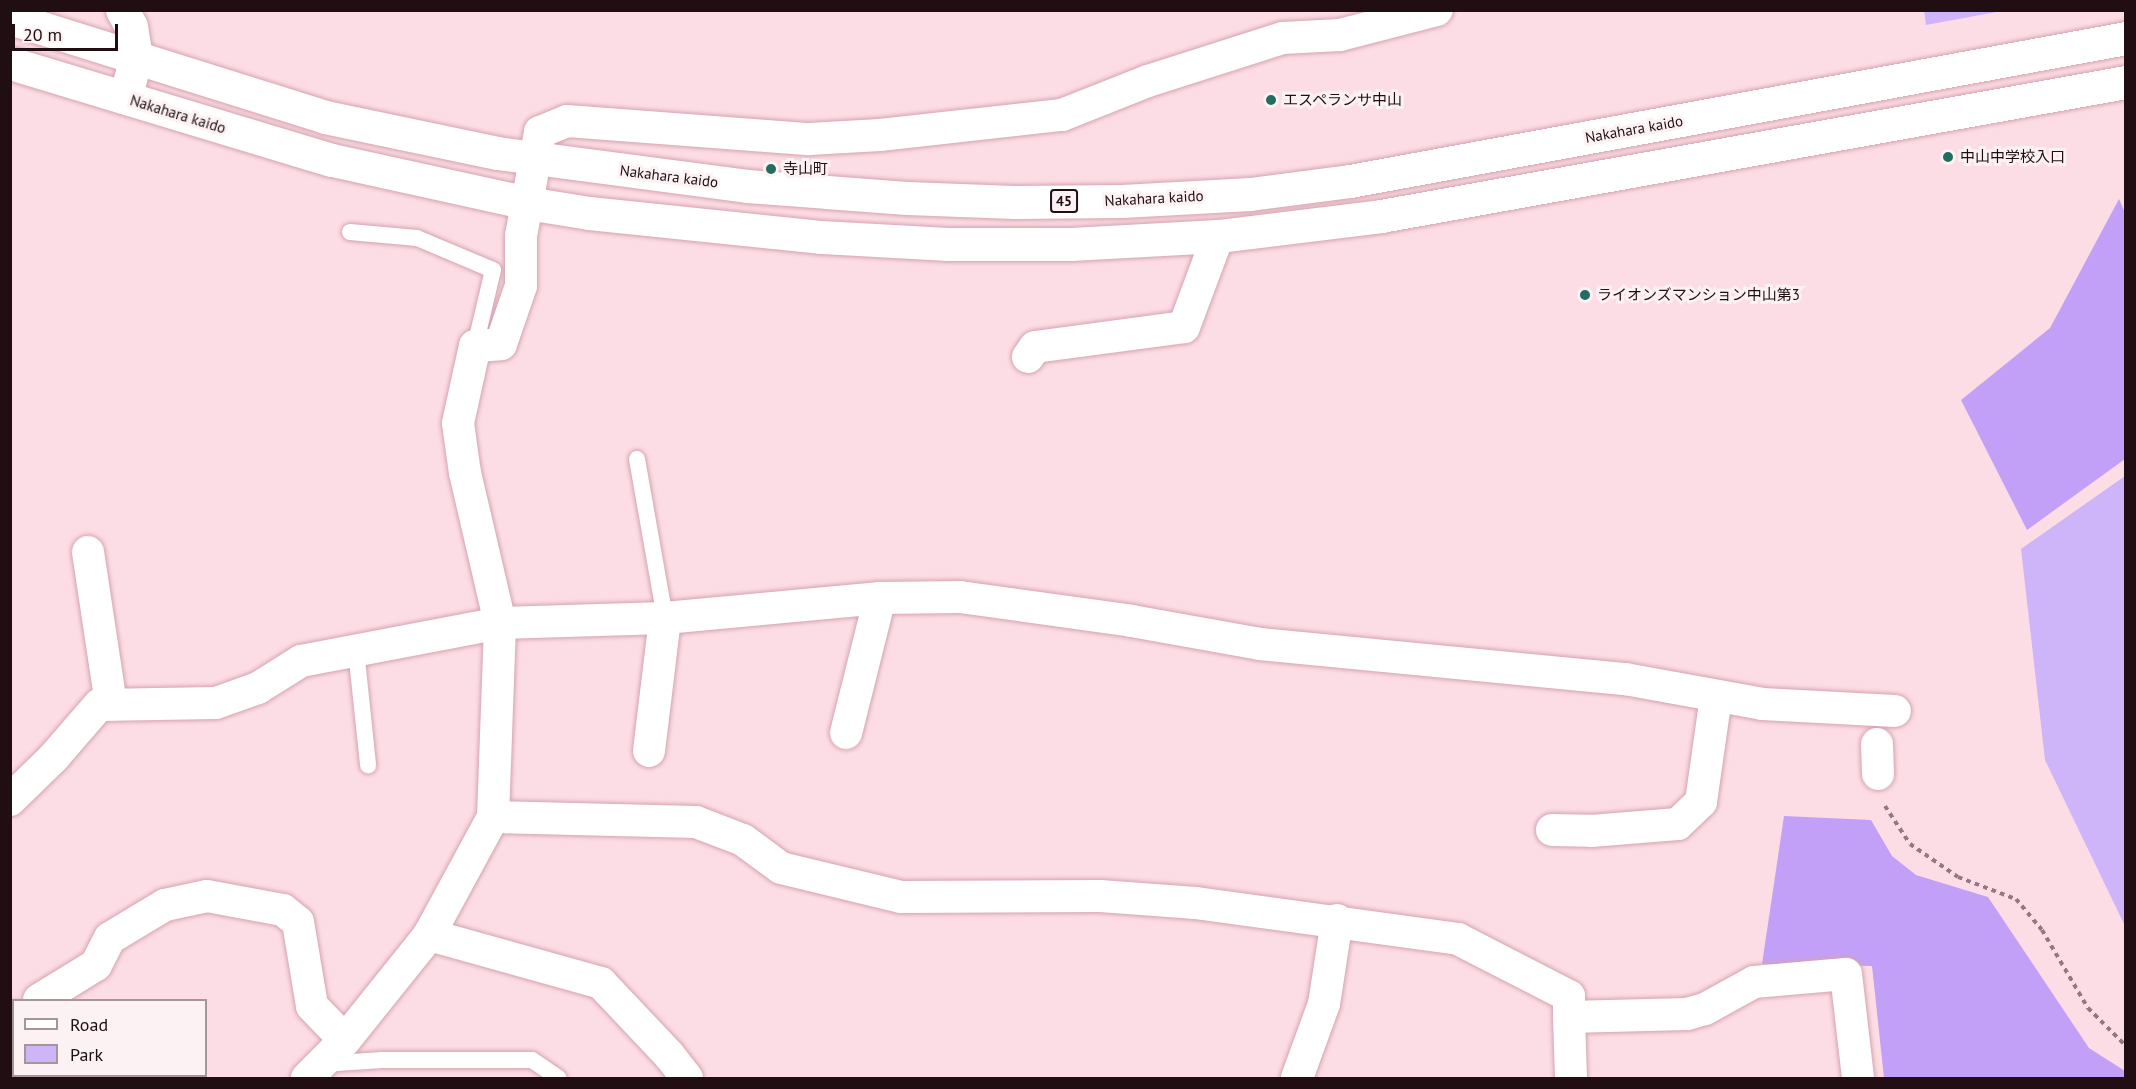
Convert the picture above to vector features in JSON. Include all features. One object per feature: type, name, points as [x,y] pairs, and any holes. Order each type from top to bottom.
[{"type":"main road","points":[[122,10],[131,26],[136,57],[125,98]]},
{"type":"main road","name":"Nakahara kaido","points":[[10,18],[325,117],[497,153],[747,186],[907,198],[1014,202],[1122,201],[1250,194],[1350,181],[2126,38]]},
{"type":"main road","name":"Nakahara kaido","points":[[10,63],[332,160],[527,203],[589,213],[820,237],[948,244],[1071,244],[1218,236],[1381,216],[2126,82]]},
{"type":"street","points":[[314,1071],[345,1040],[429,936],[494,817],[500,623],[465,473],[458,423],[475,346],[501,344],[521,286],[521,236],[540,132],[567,121],[809,139],[880,135],[1062,115],[1148,81],[1283,38],[1340,34],[1437,10]]},
{"type":"street","points":[[1028,357],[1035,347],[1184,327],[1218,236]]},
{"type":"street","points":[[88,552],[111,704]]},
{"type":"street","points":[[10,800],[54,758],[99,705],[216,703],[258,688],[301,661],[500,623],[666,618],[880,598],[960,597],[1132,621],[1260,644],[1625,679],[1762,704],[1881,735]]},
{"type":"street","points":[[846,733],[880,598]]},
{"type":"street","points":[[650,751],[666,618]]},
{"type":"street","points":[[1552,830],[1591,831],[1678,824],[1701,802],[1716,696]]},
{"type":"street","points":[[494,817],[696,822],[743,840],[781,868],[901,897],[1100,897],[1196,903],[1458,939],[1569,996],[1571,1078]]},
{"type":"street","points":[[41,999],[96,965],[110,938],[165,905],[207,896],[283,910],[298,922],[312,1006],[345,1040]]},
{"type":"street","points":[[1297,1078],[1324,1004],[1337,921]]},
{"type":"street","points":[[429,936],[601,983],[669,1054],[687,1078]]},
{"type":"street","points":[[1569,1017],[1687,1014],[1705,1009],[1754,982],[1846,974],[1857,1078]]},
{"type":"lane","points":[[350,232],[417,238],[493,270],[475,346]]},
{"type":"lane","points":[[637,459],[666,618]]},
{"type":"lane","points":[[356,650],[368,765]]},
{"type":"lane","points":[[314,1071],[382,1060],[532,1060],[559,1078]]},
{"type":"path","points":[[1881,735],[1887,812],[1910,844],[1958,877],[2016,899],[2042,930],[2088,1008],[2126,1046]]},
{"type":"green space","points":[[1924,10],[2002,10],[2002,11],[1926,25]]},
{"type":"green space","points":[[2125,476],[2125,926],[2045,760],[2021,549]]},
{"type":"shaded area","points":[[2119,199],[2126,215],[2125,459],[2027,530],[1961,400],[2050,328]]},
{"type":"shaded area","points":[[1784,816],[1871,820],[1892,856],[1916,875],[1988,897],[2089,1048],[2125,1071],[2125,1078],[1884,1078],[1872,966],[1762,964]]},
{"type":"place","name":"エスペランサ中山","points":[[1271,100]]},
{"type":"place","name":"中山中学校入口","points":[[1948,157]]},
{"type":"place","name":"寺山町","points":[[771,169]]},
{"type":"place","name":"ライオンズマンション中山第3","points":[[1585,295]]}]
